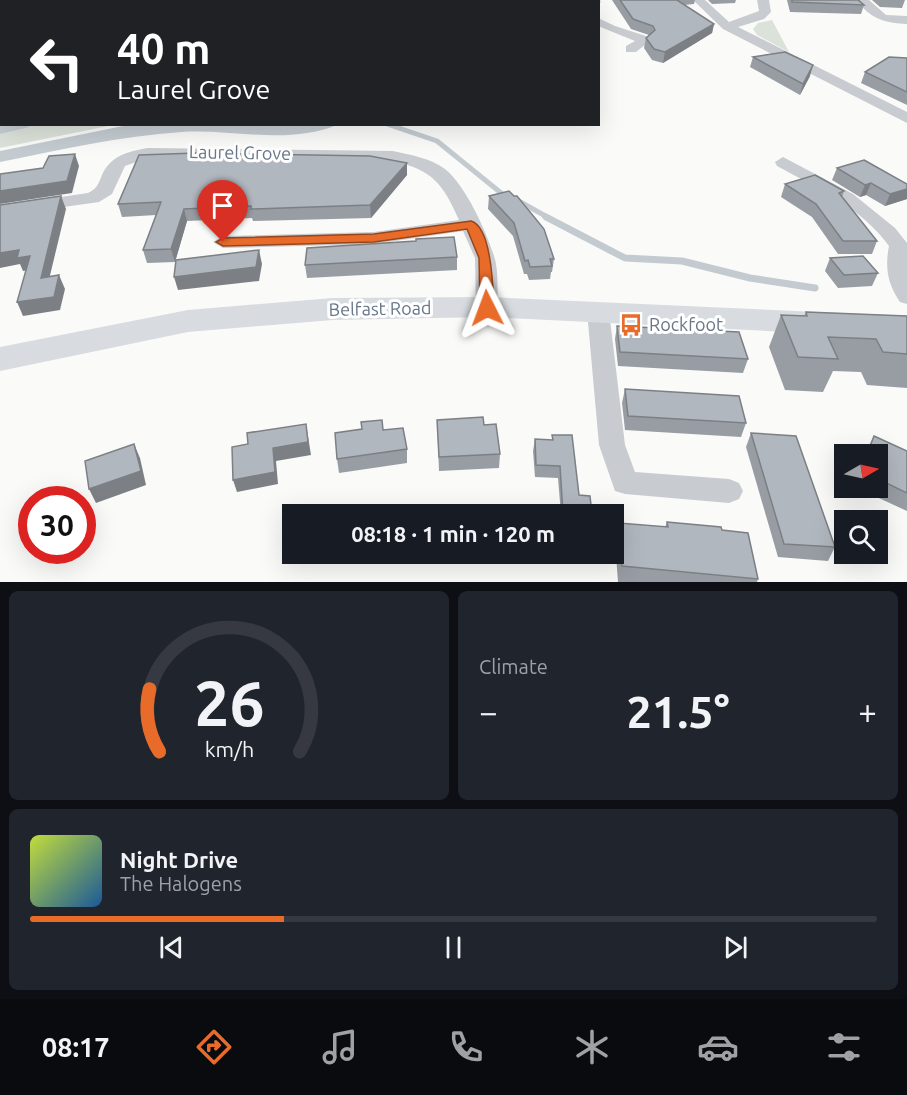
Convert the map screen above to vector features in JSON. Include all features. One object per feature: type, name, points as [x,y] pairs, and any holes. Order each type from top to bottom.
[{"type":"highway","name":"Belfast Road","points":[[0,359],[136,330],[235,316],[333,309],[487,308],[598,311],[907,327]]},
{"type":"street","points":[[699,0],[727,26],[907,118]]},
{"type":"street","points":[[727,26],[760,17],[765,12],[763,0]]},
{"type":"street","points":[[864,0],[876,15],[884,20],[907,20]]},
{"type":"street","points":[[600,22],[611,29],[650,37],[631,49]]},
{"type":"street","name":"Laurel Grove","points":[[0,211],[93,198],[106,190],[110,172],[118,161],[147,153],[364,153],[393,156],[420,162],[438,173],[455,191],[485,258],[487,308]]},
{"type":"street","points":[[783,162],[841,196],[888,228],[899,246],[895,265],[907,297]]},
{"type":"street","points":[[223,242],[374,238],[471,224]]},
{"type":"street","points":[[598,311],[612,445],[625,483],[729,491]]},
{"type":"shaded area","points":[[772,20],[789,52],[757,35],[753,29],[758,23]]},
{"type":"shaded area","points":[[22,126],[108,126],[0,148],[0,131]]},
{"type":"shaded area","points":[[123,126],[334,126],[318,131],[280,135],[201,132],[159,134],[90,144],[0,162],[0,151]]},
{"type":"building","points":[[620,0],[677,0],[714,24],[665,52],[654,49],[646,38],[655,30],[653,26],[633,19]]},
{"type":"building","points":[[792,0],[858,0],[864,5],[792,2]]},
{"type":"building","points":[[785,52],[813,65],[803,84],[753,57]]},
{"type":"building","points":[[889,57],[907,58],[907,92],[865,72]]},
{"type":"building","points":[[197,153],[370,156],[407,163],[370,205],[184,209],[171,249],[143,250],[161,202],[118,204],[139,155]]},
{"type":"building","points":[[75,154],[67,181],[0,191],[0,174],[43,168],[49,156]]},
{"type":"building","points":[[864,160],[907,184],[907,189],[890,194],[871,183],[865,185],[837,168]]},
{"type":"building","points":[[815,175],[844,191],[839,193],[877,241],[843,241],[816,204],[785,184]]},
{"type":"building","points":[[509,191],[517,196],[544,229],[554,259],[550,259],[552,266],[530,267],[528,260],[525,261],[514,223],[489,196]]},
{"type":"building","points":[[61,196],[41,278],[59,275],[54,297],[17,302],[30,256],[17,258],[19,250],[0,253],[0,205]]},
{"type":"building","points":[[454,237],[457,257],[305,265],[307,248]]},
{"type":"building","points":[[259,250],[256,267],[174,277],[176,260]]},
{"type":"building","points":[[863,256],[878,273],[844,275],[830,258]]},
{"type":"building","points":[[806,312],[907,316],[907,354],[883,352],[876,339],[828,337],[838,359],[798,357],[781,315],[807,316]]},
{"type":"building","points":[[617,326],[739,332],[748,359],[620,352]]},
{"type":"building","points":[[625,389],[739,396],[746,423],[628,416]]},
{"type":"building","points":[[483,417],[484,425],[496,424],[500,454],[439,457],[437,420]]},
{"type":"building","points":[[382,420],[383,430],[403,428],[407,449],[337,459],[335,433],[362,429],[361,422]]},
{"type":"building","points":[[306,424],[308,442],[273,448],[275,472],[233,480],[232,447],[248,444],[247,433]]},
{"type":"building","points":[[751,433],[796,436],[834,547],[784,544]]},
{"type":"building","points":[[552,435],[572,435],[579,495],[590,496],[591,504],[562,504],[560,466],[536,465],[535,439],[553,440]]},
{"type":"building","points":[[874,436],[907,451],[907,493],[888,484],[888,444],[871,444]]},
{"type":"building","points":[[134,444],[141,471],[96,487],[89,486],[85,461]]},
{"type":"building","points":[[667,522],[721,527],[722,530],[748,533],[758,579],[622,566],[624,564],[624,523],[668,527]]},
{"type":"waterway","points":[[0,129],[14,126]]},
{"type":"waterway","points":[[393,126],[437,141],[506,197]]},
{"type":"waterway","points":[[517,200],[549,218]]},
{"type":"waterway","points":[[546,217],[625,258],[682,261],[750,278],[815,288]]},
{"type":"place","name":"Rockfoot","points":[[631,325]]},
{"type":"route","points":[[223,242],[374,238],[471,224],[485,258],[487,308]]}]
